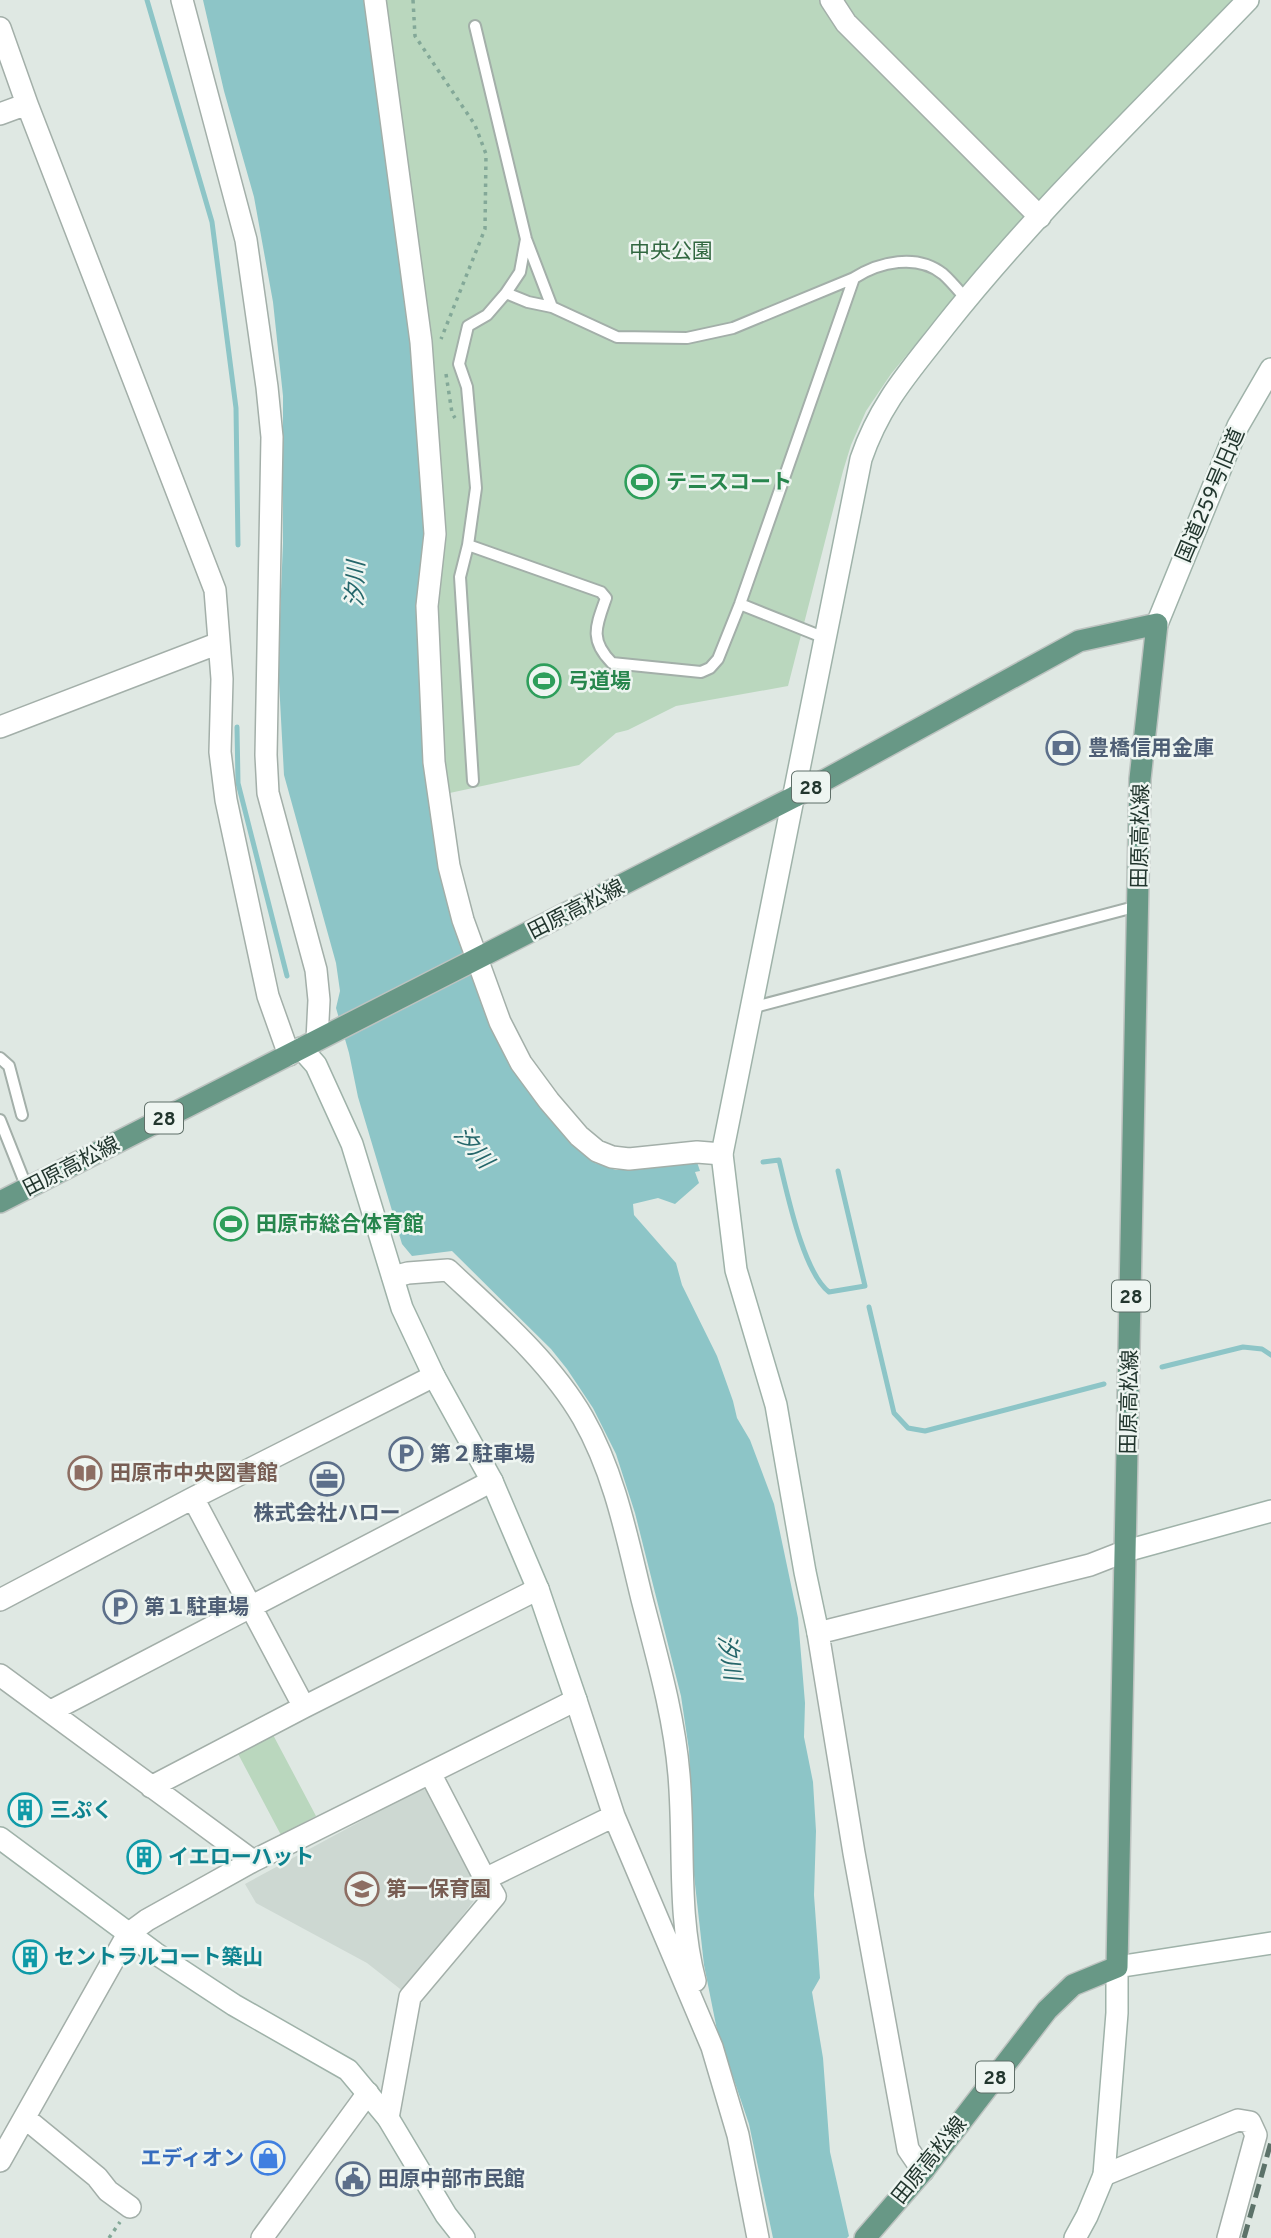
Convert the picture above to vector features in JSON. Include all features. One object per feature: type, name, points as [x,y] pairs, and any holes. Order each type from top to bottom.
[{"type":"main road","name":"田原高松線","points":[[0,1202],[794,797],[1079,641],[1157,624],[1140,779],[1117,1967],[1073,1985],[1047,2010],[923,2171],[865,2238]]},
{"type":"street","points":[[182,0],[246,240],[267,387],[272,437],[266,755],[268,793],[316,970],[319,1000],[309,1045]]},
{"type":"street","points":[[375,0],[431,340],[435,534],[427,606],[434,762],[450,866],[473,962],[521,1063],[579,1136],[597,1151],[612,1157],[629,1159],[697,1152],[722,1154]]},
{"type":"street","points":[[831,0],[845,23],[1040,216]]},
{"type":"street","points":[[923,2171],[908,2148],[776,1405],[736,1270],[722,1154],[749,1008],[861,459],[870,432],[889,398],[966,299],[1040,216],[1248,0]]},
{"type":"street","points":[[0,28],[215,590],[222,679],[220,752],[226,800],[268,996],[309,1045],[352,1144],[402,1308],[434,1376],[492,1481],[538,1588],[614,1815],[712,2047]]},
{"type":"street","points":[[0,114],[27,104]]},
{"type":"street","name":"国道259号旧道","points":[[1157,624],[1238,426],[1271,369]]},
{"type":"street","points":[[0,727],[219,643]]},
{"type":"street","points":[[393,1277],[448,1270],[509,1327],[552,1375],[583,1418],[609,1475],[664,1685],[674,1737],[681,1805],[684,1924],[690,1961],[738,2135],[758,2238]]},
{"type":"street","points":[[0,1600],[193,1497],[434,1376]]},
{"type":"street","points":[[51,1712],[492,1481]]},
{"type":"street","points":[[193,1497],[304,1707]]},
{"type":"street","points":[[818,1633],[1090,1565],[1126,1551],[1271,1511]]},
{"type":"street","points":[[151,1787],[538,1588]]},
{"type":"street","points":[[0,1675],[253,1861]]},
{"type":"street","points":[[0,2161],[128,1934],[147,1920],[253,1861],[576,1700]]},
{"type":"street","points":[[388,2118],[410,1997],[495,1896],[430,1773]]},
{"type":"street","points":[[485,1879],[614,1815]]},
{"type":"street","points":[[0,1838],[128,1934],[234,2005],[348,2070],[388,2118],[446,2216],[462,2237]]},
{"type":"street","points":[[1075,2238],[1104,2175],[1117,2013],[1117,1967],[1271,1943]]},
{"type":"street","points":[[262,2238],[368,2093]]},
{"type":"street","points":[[24,2118],[130,2207]]},
{"type":"street","points":[[1104,2175],[1238,2120],[1250,2122],[1256,2135],[1228,2238]]},
{"type":"lane","points":[[475,26],[526,239],[552,307]]},
{"type":"lane","points":[[473,781],[460,577],[468,545],[476,488],[467,387],[459,364],[468,326],[487,315],[520,272],[526,239]]},
{"type":"lane","points":[[506,293],[528,302],[552,307],[617,337],[687,338],[733,328],[854,278],[871,267],[913,262],[942,273],[966,299]]},
{"type":"lane","points":[[468,545],[601,592],[606,598],[596,628],[597,642],[602,653],[612,663],[701,672],[710,668],[718,659],[740,604],[854,278]]},
{"type":"lane","points":[[740,604],[825,638]]},
{"type":"lane","points":[[749,1008],[1138,906]]},
{"type":"lane","points":[[0,1058],[9,1066],[22,1115]]},
{"type":"lane","points":[[0,1121],[27,1188]]},
{"type":"path","points":[[413,0],[415,36],[475,125],[486,154],[485,229],[431,340]]},
{"type":"path","points":[[431,340],[468,326]]},
{"type":"path","points":[[431,340],[443,351]]},
{"type":"path","points":[[445,363],[452,413],[473,442]]},
{"type":"shaded area","name":"第一保育園","points":[[422,1788],[430,1792],[479,1894],[404,1992],[367,1963],[256,1903],[245,1884]]},
{"type":"green space","name":"中央公園","points":[[383,0],[1239,0],[971,277],[891,374],[866,411],[843,471],[788,686],[676,706],[628,730],[616,733],[579,765],[445,794]]},
{"type":"green space","points":[[271,1731],[316,1816],[281,1835],[236,1750]]},
{"type":"water","name":"汐川","points":[[203,0],[367,0],[416,341],[452,906],[568,1138],[595,1163],[616,1170],[697,1162],[700,1171],[695,1172],[699,1183],[675,1204],[658,1198],[633,1204],[634,1215],[676,1263],[682,1285],[717,1356],[737,1418],[750,1440],[774,1504],[798,1618],[805,1703],[804,1737],[813,1782],[816,1831],[814,1895],[820,1978],[812,1992],[823,2058],[830,2152],[849,2236],[847,2238],[773,2238],[749,2124],[717,2030],[704,1965],[694,1875],[689,1750],[681,1696],[635,1513],[616,1454],[593,1408],[551,1349],[452,1251],[412,1256],[402,1244],[358,1097],[336,1008],[340,991],[336,963],[284,775],[278,663],[283,543],[283,396],[273,302],[254,197],[224,91]]},
{"type":"waterway","points":[[147,0],[212,222],[236,408],[238,545]]},
{"type":"waterway","points":[[237,727],[238,783],[287,976]]},
{"type":"waterway","points":[[763,1162],[779,1160],[804,1250],[811,1267],[829,1292],[865,1286],[838,1171]]},
{"type":"waterway","points":[[869,1307],[894,1413],[908,1428],[925,1431],[1104,1384]]},
{"type":"waterway","points":[[1162,1367],[1243,1347],[1262,1349],[1271,1355]]},
{"type":"railway","points":[[1244,2238],[1271,2142]]},
{"type":"place","name":"テニスコート","points":[[642,482]]},
{"type":"place","name":"弓道場","points":[[544,681]]},
{"type":"place","name":"豊橋信用金庫","points":[[1063,748]]},
{"type":"place","name":"田原市総合体育館","points":[[231,1224]]},
{"type":"place","name":"第２駐車場","points":[[406,1454]]},
{"type":"place","name":"田原市中央図書館","points":[[85,1473]]},
{"type":"place","name":"株式会社ハロー","points":[[327,1479]]},
{"type":"place","name":"第１駐車場","points":[[120,1607]]},
{"type":"place","name":"三ぷく","points":[[25,1810]]},
{"type":"place","name":"イエローハット","points":[[144,1857]]},
{"type":"place","name":"第一保育園","points":[[362,1889]]},
{"type":"place","name":"セントラルコート築山","points":[[30,1957]]},
{"type":"place","name":"エディオン","points":[[268,2158]]},
{"type":"place","name":"田原中部市民館","points":[[353,2179]]}]
